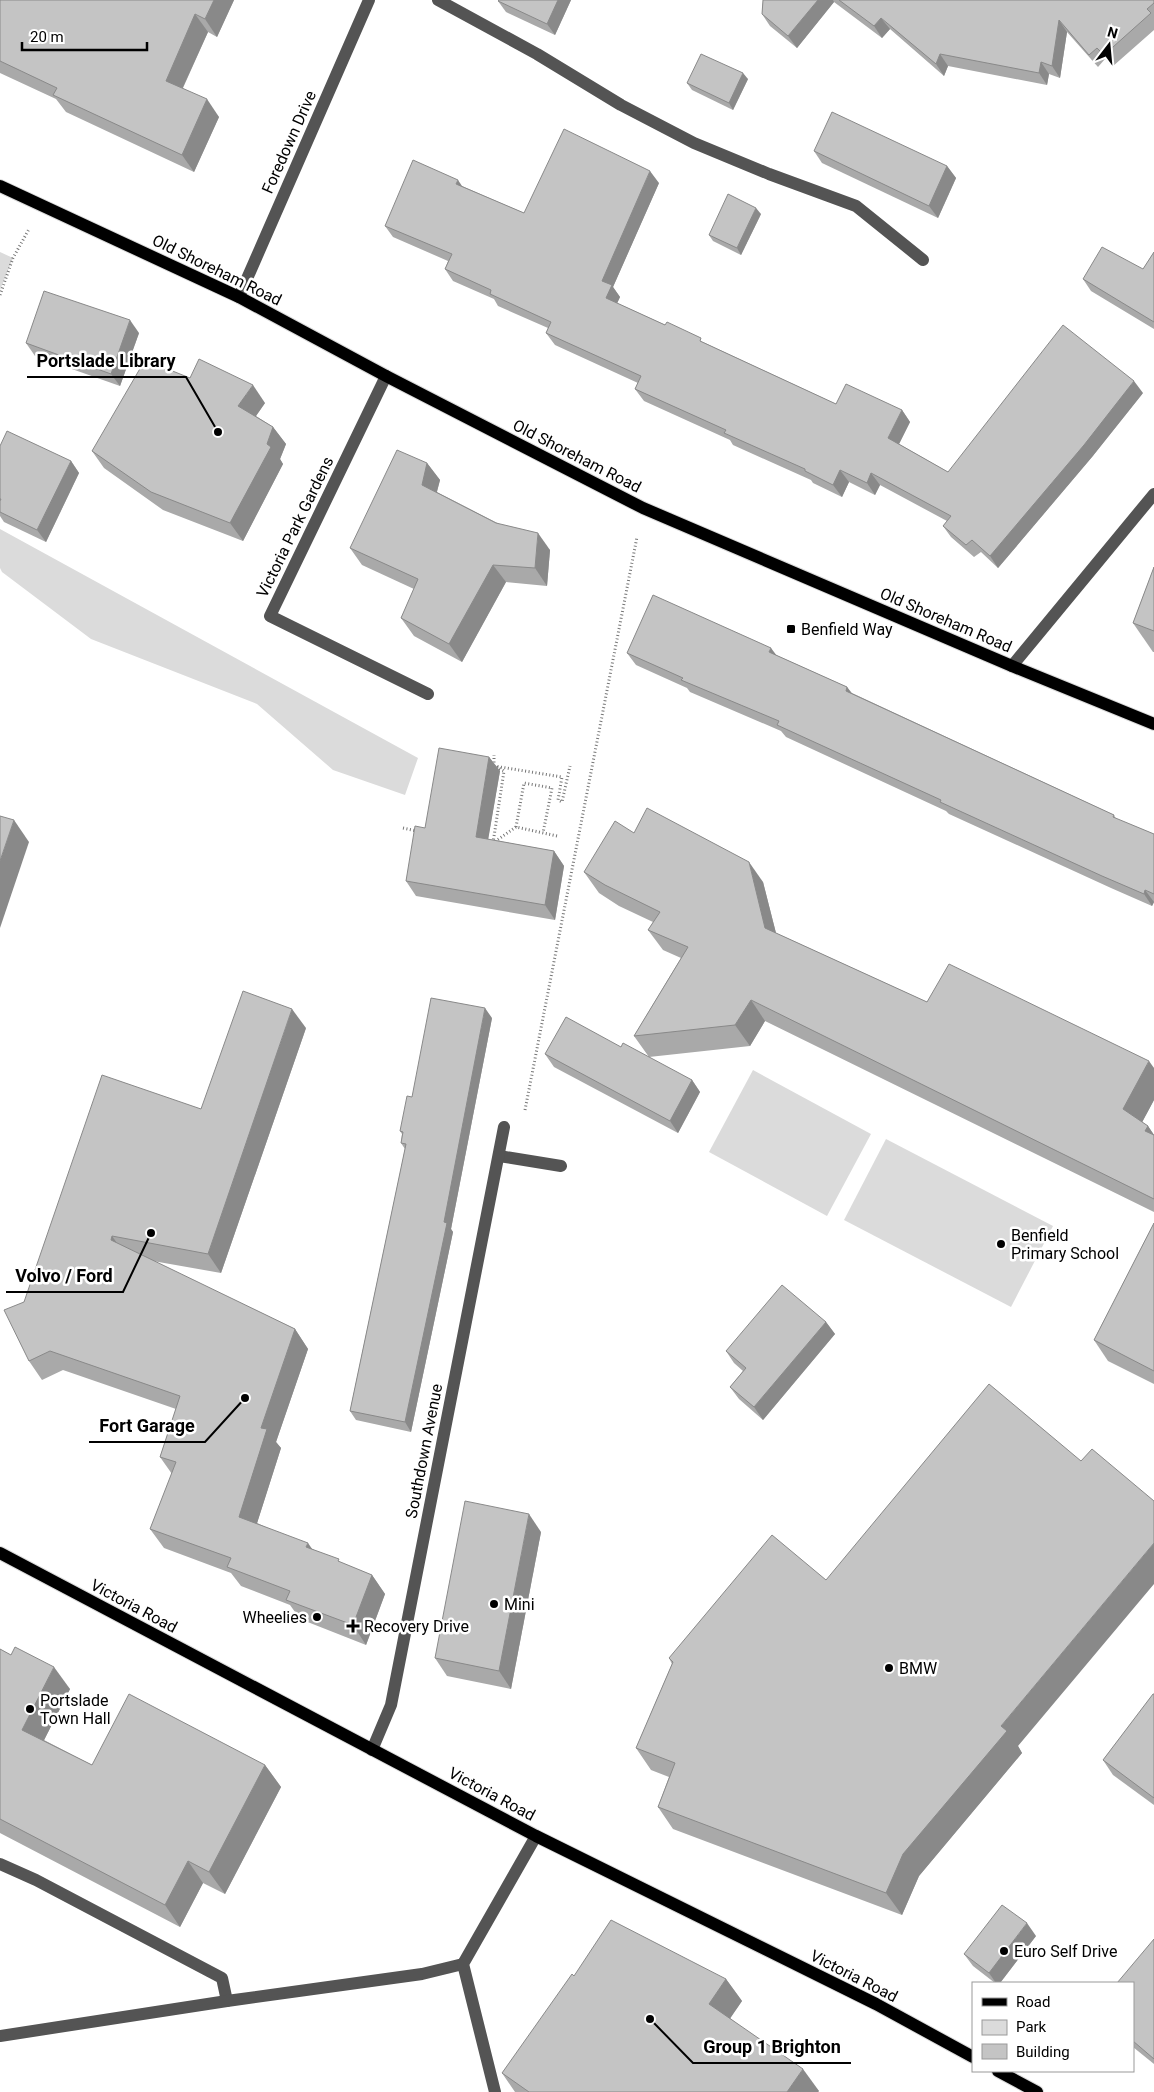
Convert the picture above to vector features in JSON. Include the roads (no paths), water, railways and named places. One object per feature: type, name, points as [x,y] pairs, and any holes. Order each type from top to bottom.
[{"type":"main road","name":"Old Shoreham Road","points":[[0,186],[239,297],[386,376],[643,508],[1012,666],[1154,724]]},
{"type":"main road","name":"Victoria Road","points":[[0,1553],[536,1836],[876,2004],[972,2056]]},
{"type":"main road","points":[[1000,2072],[1037,2092]]},
{"type":"street","name":"Foredown Drive","points":[[239,297],[369,0]]},
{"type":"street","points":[[438,0],[537,54],[621,105],[694,143],[769,174],[856,206],[923,260]]},
{"type":"street","name":"Victoria Park Gardens","points":[[386,376],[270,616],[428,694]]},
{"type":"street","points":[[1012,666],[1117,542],[1154,494]]},
{"type":"street","name":"Southdown Avenue","points":[[372,1750],[391,1705],[504,1127]]},
{"type":"street","points":[[498,1156],[561,1166]]},
{"type":"street","points":[[495,2092],[463,1964],[536,1836]]},
{"type":"street","points":[[0,1864],[36,1880],[222,1978],[227,2001]]},
{"type":"street","points":[[0,2036],[227,2001],[422,1974],[463,1964]]},
{"type":"place","name":"Portslade Library","points":[[218,432]]},
{"type":"place","name":"Benfield Way","points":[[791,629]]},
{"type":"place","name":"Volvo / Ford","points":[[151,1233]]},
{"type":"place","name":"Benfield Primary School","points":[[1001,1244]]},
{"type":"place","name":"Fort Garage","points":[[245,1398]]},
{"type":"place","name":"Mini","points":[[494,1604]]},
{"type":"place","name":"Wheelies","points":[[317,1617]]},
{"type":"place","name":"Recovery Drive","points":[[353,1626]]},
{"type":"place","name":"BMW","points":[[889,1668]]},
{"type":"place","name":"Portslade Town Hall","points":[[30,1709]]},
{"type":"place","name":"Euro Self Drive","points":[[1004,1951]]},
{"type":"place","name":"Group 1 Brighton","points":[[650,2019]]}]
